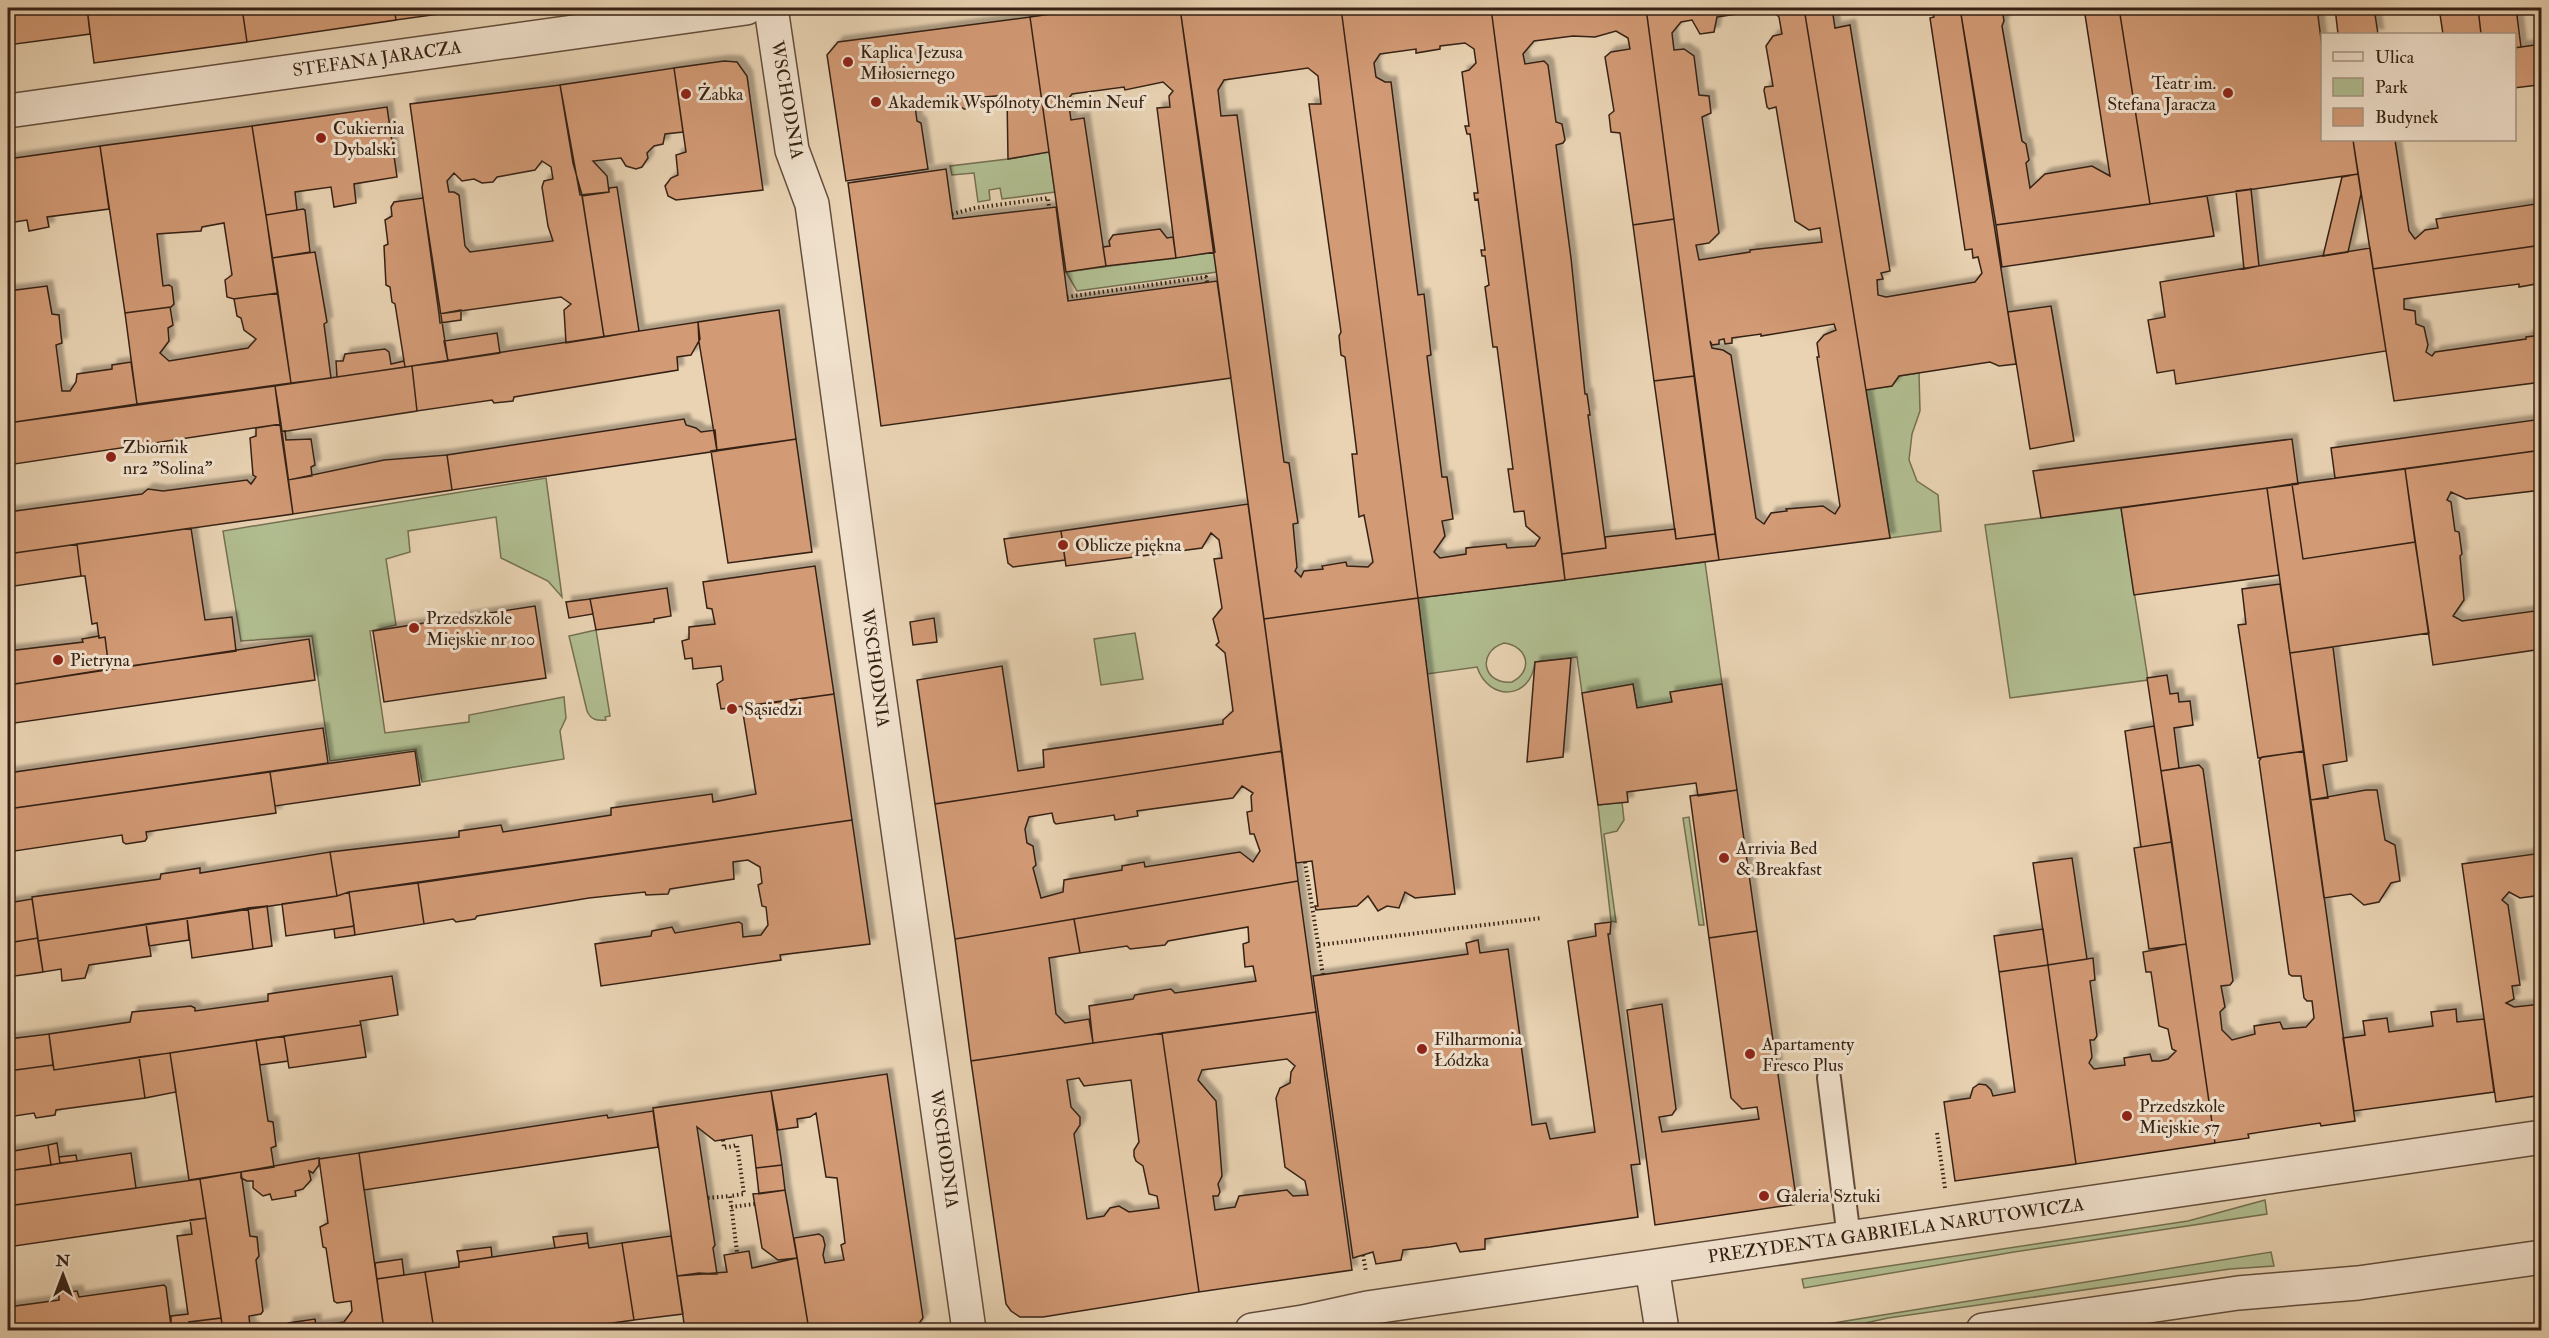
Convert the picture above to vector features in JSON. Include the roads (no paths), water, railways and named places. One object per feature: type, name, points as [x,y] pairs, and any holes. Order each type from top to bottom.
[{"type":"street","name":"STEFANA JARACZA","points":[[8,111],[746,8]]},
{"type":"street","name":"WSCHODNIA","points":[[771,8],[792,150],[812,204],[969,1330]]},
{"type":"street","name":"PREZYDENTA GABRIELA NARUTOWICZA","points":[[1252,1330],[1367,1308],[2541,1137]]},
{"type":"street","points":[[1983,1330],[2238,1293],[2358,1283],[2541,1257]]},
{"type":"street","points":[[1652,1267],[1662,1330]]},
{"type":"lane","points":[[1829,1078],[1850,1238]]},
{"type":"place","name":"Kaplica Jezusa Miłosiernego","points":[[848,62]]},
{"type":"place","name":"Teatr im. Stefana Jaracza","points":[[2228,93]]},
{"type":"place","name":"Żabka","points":[[686,94]]},
{"type":"place","name":"Akademik Wspólnoty Chemin Neuf","points":[[876,102]]},
{"type":"place","name":"Cukiernia Dybalski","points":[[321,138]]},
{"type":"place","name":"Zbiornik nr2 \"Solina\"","points":[[111,457]]},
{"type":"place","name":"Oblicze piękna","points":[[1063,545]]},
{"type":"place","name":"Przedszkole Miejskie nr 100","points":[[414,628]]},
{"type":"place","name":"Pietryna","points":[[58,660]]},
{"type":"place","name":"Sąsiedzi","points":[[732,709]]},
{"type":"place","name":"Arrivia Bed & Breakfast","points":[[1724,858]]},
{"type":"place","name":"Filharmonia Łódzka","points":[[1422,1049]]},
{"type":"place","name":"Apartamenty Fresco Plus","points":[[1750,1054]]},
{"type":"place","name":"Przedszkole Miejskie 57","points":[[2127,1116]]},
{"type":"place","name":"Galeria Sztuki","points":[[1764,1196]]}]
